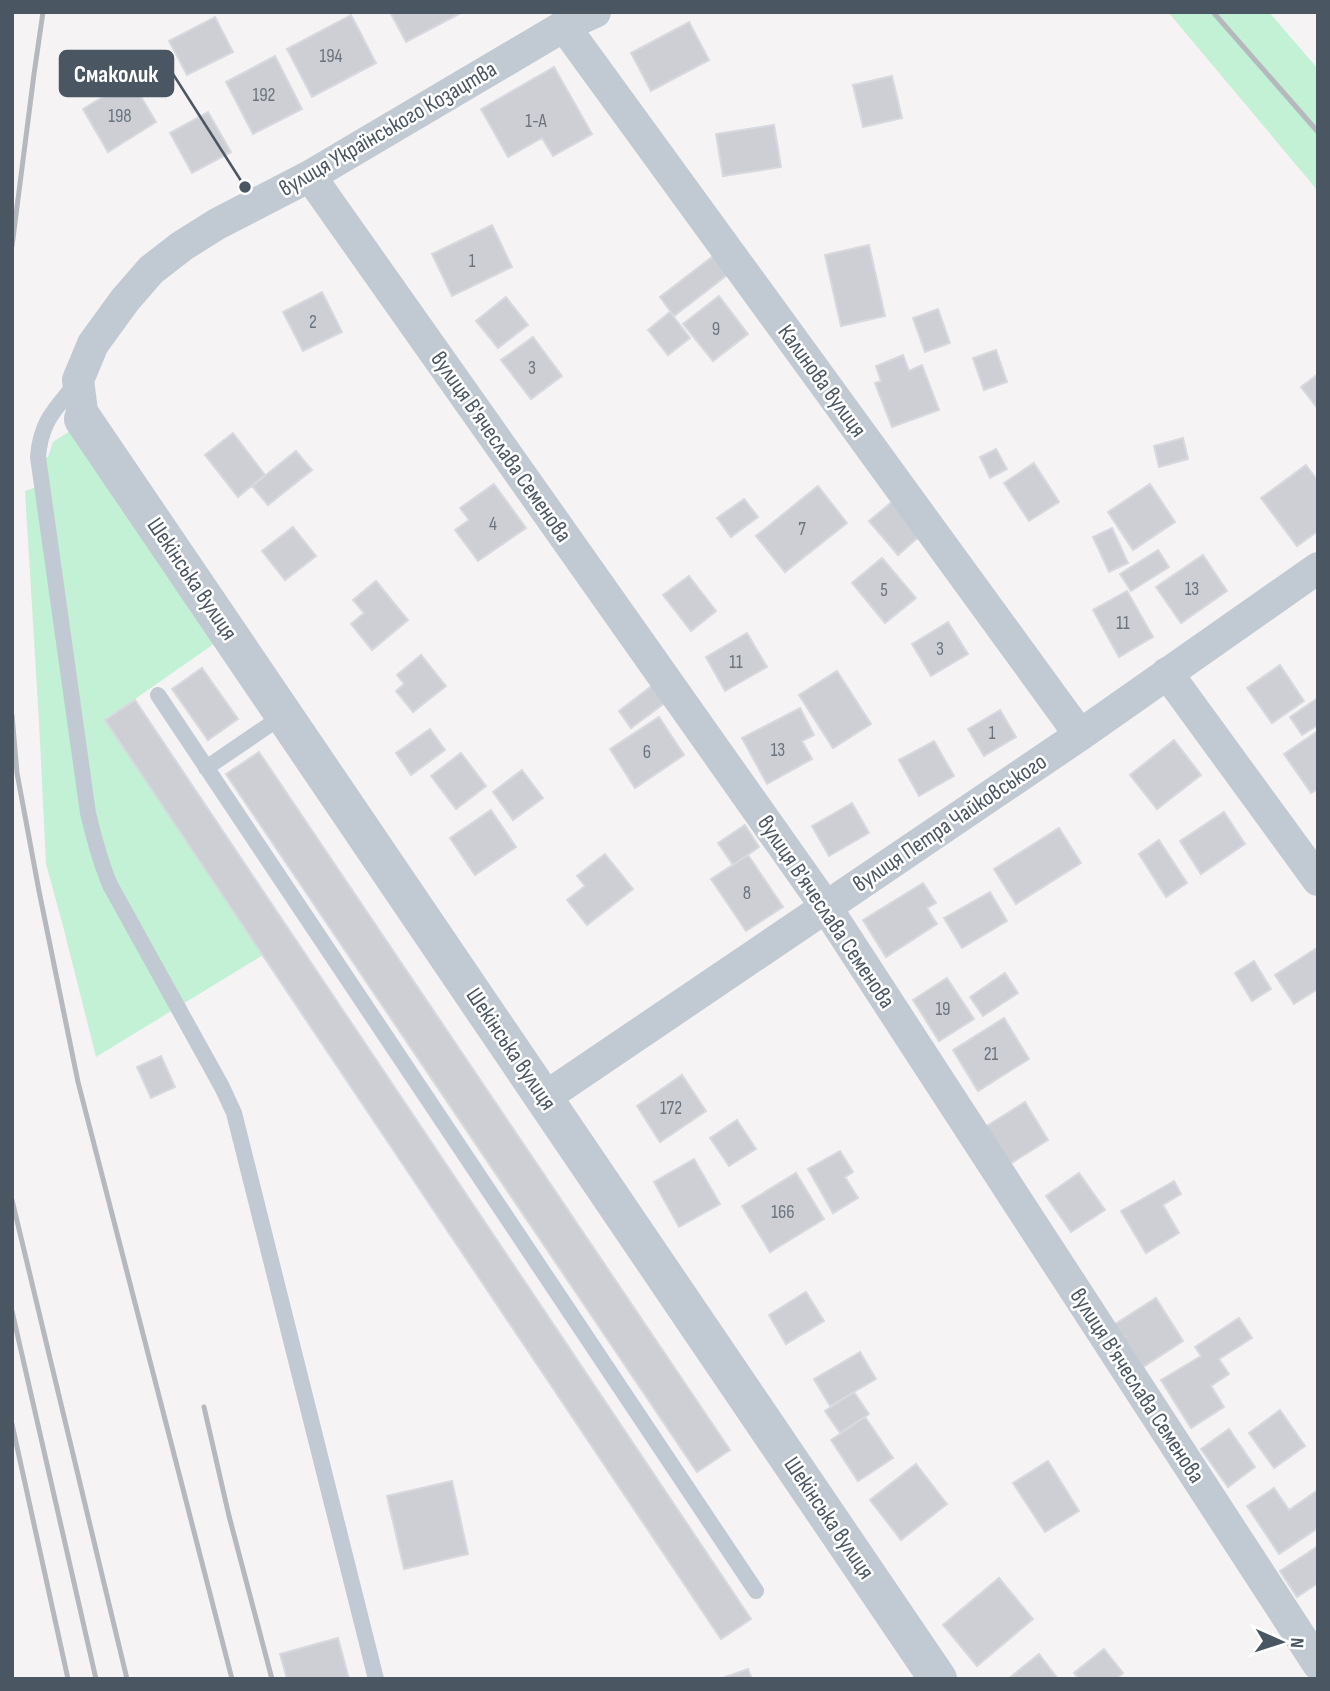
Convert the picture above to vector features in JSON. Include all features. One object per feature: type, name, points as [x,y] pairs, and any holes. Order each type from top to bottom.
[{"type":"street","name":"вулиця Українського Козацтва","points":[[83,419],[78,380],[93,344],[151,270],[217,224],[310,176],[564,26],[595,12]]},
{"type":"street","name":"Калинова вулиця","points":[[564,26],[1080,735]]},
{"type":"street","name":"вулиця В'ячеслава Семенова","points":[[310,176],[826,907],[1318,1664]]},
{"type":"street","name":"Шекінська вулиця","points":[[83,419],[938,1679]]},
{"type":"street","name":"вулиця Петра Чайковського","points":[[544,1098],[1080,735],[1318,568]]},
{"type":"street","points":[[1167,673],[1318,880]]},
{"type":"lane","points":[[78,380],[46,421],[39,439],[38,457],[92,832],[110,885],[234,1113],[376,1679]]},
{"type":"lane","points":[[158,695],[756,1591]]},
{"type":"lane","points":[[206,768],[284,715]]},
{"type":"green space","points":[[1168,12],[1269,12],[1318,69],[1318,191]]},
{"type":"green space","points":[[73,429],[218,641],[105,720],[263,955],[96,1057],[46,864],[25,491],[42,485],[38,457],[48,457],[53,442]]},
{"type":"building","points":[[390,12],[458,12],[459,14],[406,42]]},
{"type":"building","points":[[351,15],[376,63],[312,97],[287,49]]},
{"type":"building","points":[[215,17],[233,52],[187,75],[169,41]]},
{"type":"building","points":[[689,22],[709,60],[651,91],[631,53]]},
{"type":"building","points":[[275,56],[302,109],[253,134],[226,82]]},
{"type":"building","points":[[554,67],[592,134],[553,156],[542,138],[508,157],[481,109]]},
{"type":"building","points":[[892,76],[902,118],[863,127],[853,85]]},
{"type":"building","points":[[131,80],[156,122],[108,152],[83,109]]},
{"type":"building","points":[[208,112],[231,152],[192,173],[170,133]]},
{"type":"building","points":[[774,125],[781,167],[723,176],[716,134]]},
{"type":"building","points":[[492,225],[512,267],[452,296],[432,254]]},
{"type":"building","points":[[869,245],[885,316],[841,326],[825,255]]},
{"type":"building","points":[[717,253],[731,272],[674,316],[660,297]]},
{"type":"building","points":[[322,292],[342,332],[303,351],[283,312]]},
{"type":"building","points":[[719,296],[748,334],[713,361],[683,324]]},
{"type":"building","points":[[506,297],[528,325],[498,348],[476,321]]},
{"type":"building","points":[[938,309],[950,343],[925,352],[913,318]]},
{"type":"building","points":[[670,312],[690,338],[668,355],[648,330]]},
{"type":"building","points":[[533,337],[562,376],[531,399],[501,360]]},
{"type":"building","points":[[996,350],[1007,382],[984,390],[973,358]]},
{"type":"building","points":[[903,355],[909,371],[922,365],[939,410],[892,427],[875,383],[881,381],[876,366]]},
{"type":"building","points":[[1318,374],[1318,409],[1301,387]]},
{"type":"building","points":[[233,433],[265,475],[238,497],[205,455]]},
{"type":"building","points":[[1183,438],[1188,459],[1159,467],[1154,446]]},
{"type":"building","points":[[996,449],[1007,469],[990,478],[980,457]]},
{"type":"building","points":[[296,451],[312,470],[268,505],[252,486]]},
{"type":"building","points":[[1034,463],[1059,502],[1029,521],[1004,483]]},
{"type":"building","points":[[1306,465],[1318,481],[1318,531],[1297,546],[1261,498]]},
{"type":"building","points":[[494,484],[526,528],[478,561],[455,530],[469,520],[460,508]]},
{"type":"building","points":[[1150,484],[1175,522],[1133,550],[1108,512]]},
{"type":"building","points":[[818,486],[847,523],[785,572],[756,536]]},
{"type":"building","points":[[744,499],[758,517],[731,537],[717,518]]},
{"type":"building","points":[[893,501],[921,535],[898,555],[869,521]]},
{"type":"building","points":[[293,527],[316,556],[285,580],[262,551]]},
{"type":"building","points":[[1112,528],[1128,563],[1109,572],[1093,537]]},
{"type":"building","points":[[1158,550],[1169,567],[1131,591],[1120,574]]},
{"type":"building","points":[[1203,555],[1227,591],[1181,623],[1156,587]]},
{"type":"building","points":[[882,558],[916,598],[885,623],[852,583]]},
{"type":"building","points":[[689,576],[716,611],[691,631],[663,595]]},
{"type":"building","points":[[376,581],[408,620],[372,650],[351,624],[364,613],[353,600]]},
{"type":"building","points":[[1127,591],[1153,637],[1119,657],[1093,610]]},
{"type":"building","points":[[948,622],[968,654],[931,676],[912,644]]},
{"type":"building","points":[[747,633],[767,667],[725,691],[706,657]]},
{"type":"building","points":[[421,655],[446,686],[413,712],[396,691],[404,684],[397,675]]},
{"type":"building","points":[[1280,665],[1304,701],[1272,723],[1247,688]]},
{"type":"building","points":[[202,668],[238,719],[208,740],[172,689]]},
{"type":"building","points":[[837,671],[871,724],[833,748],[799,695]]},
{"type":"building","points":[[653,685],[666,702],[631,728],[619,711]]},
{"type":"building","points":[[1318,698],[1318,725],[1302,735],[1290,717]]},
{"type":"building","points":[[135,700],[751,1619],[721,1639],[105,720]]},
{"type":"building","points":[[800,708],[814,735],[802,741],[812,759],[767,784],[742,738]]},
{"type":"building","points":[[1000,710],[1016,737],[984,756],[968,729]]},
{"type":"building","points":[[659,717],[684,755],[635,788],[610,749]]},
{"type":"building","points":[[430,729],[445,750],[411,775],[396,753]]},
{"type":"building","points":[[1318,731],[1318,789],[1311,793],[1284,754]]},
{"type":"building","points":[[1174,740],[1201,775],[1157,809],[1130,775]]},
{"type":"building","points":[[934,741],[954,776],[919,796],[899,760]]},
{"type":"building","points":[[259,752],[730,1450],[697,1472],[226,774]]},
{"type":"building","points":[[461,753],[486,786],[456,809],[431,776]]},
{"type":"building","points":[[522,770],[543,798],[513,820],[493,792]]},
{"type":"building","points":[[852,803],[869,833],[829,856],[812,826]]},
{"type":"building","points":[[491,810],[516,847],[475,875],[450,838]]},
{"type":"building","points":[[1224,812],[1245,844],[1201,874],[1180,841]]},
{"type":"building","points":[[745,825],[759,847],[733,865],[718,843]]},
{"type":"building","points":[[1059,828],[1081,863],[1016,904],[994,869]]},
{"type":"building","points":[[1159,840],[1187,883],[1166,897],[1139,854]]},
{"type":"building","points":[[605,854],[633,889],[587,925],[567,900],[585,886],[577,876]]},
{"type":"building","points":[[748,855],[783,907],[746,931],[711,879]]},
{"type":"building","points":[[923,883],[936,903],[927,908],[937,924],[886,957],[863,920]]},
{"type":"building","points":[[990,892],[1007,921],[962,948],[944,918]]},
{"type":"building","points":[[1315,949],[1318,953],[1318,989],[1294,1004],[1275,975]]},
{"type":"building","points":[[1254,961],[1271,989],[1252,1001],[1235,973]]},
{"type":"building","points":[[1005,973],[1018,993],[983,1016],[970,997]]},
{"type":"building","points":[[947,978],[974,1019],[939,1041],[913,1000]]},
{"type":"building","points":[[1004,1018],[1029,1059],[978,1091],[953,1050]]},
{"type":"building","points":[[161,1056],[175,1087],[151,1098],[137,1067]]},
{"type":"building","points":[[682,1075],[706,1111],[660,1142],[637,1106]]},
{"type":"building","points":[[1025,1102],[1048,1140],[1005,1167],[982,1129]]},
{"type":"building","points":[[737,1120],[756,1149],[729,1166],[710,1138]]},
{"type":"building","points":[[840,1151],[853,1172],[845,1177],[858,1198],[833,1213],[808,1169]]},
{"type":"building","points":[[694,1159],[720,1204],[679,1227],[654,1182]]},
{"type":"building","points":[[796,1173],[824,1219],[770,1252],[742,1206]]},
{"type":"building","points":[[1079,1173],[1105,1210],[1071,1232],[1046,1196]]},
{"type":"building","points":[[1174,1181],[1181,1194],[1163,1205],[1179,1233],[1146,1253],[1121,1211]]},
{"type":"building","points":[[806,1292],[824,1321],[786,1344],[769,1315]]},
{"type":"building","points":[[1156,1298],[1183,1341],[1143,1367],[1115,1324]]},
{"type":"building","points":[[1239,1318],[1252,1338],[1219,1359],[1229,1374],[1211,1386],[1224,1407],[1191,1428],[1161,1380],[1201,1356],[1195,1347]]},
{"type":"building","points":[[860,1352],[876,1379],[830,1406],[814,1379]]},
{"type":"building","points":[[854,1392],[869,1414],[840,1433],[825,1411]]},
{"type":"building","points":[[1280,1410],[1305,1446],[1274,1468],[1249,1433]]},
{"type":"building","points":[[865,1417],[893,1458],[858,1481],[831,1440]]},
{"type":"building","points":[[1229,1429],[1255,1467],[1228,1487],[1201,1449]]},
{"type":"building","points":[[1048,1461],[1079,1511],[1045,1532],[1013,1483]]},
{"type":"building","points":[[916,1464],[947,1504],[901,1540],[870,1500]]},
{"type":"building","points":[[452,1481],[468,1554],[404,1569],[387,1496]]},
{"type":"building","points":[[1274,1488],[1289,1510],[1318,1490],[1318,1528],[1279,1554],[1247,1506]]},
{"type":"building","points":[[1318,1546],[1318,1583],[1297,1597],[1280,1571]]},
{"type":"building","points":[[999,1578],[1033,1619],[977,1666],[943,1625]]},
{"type":"building","points":[[338,1638],[349,1679],[287,1679],[280,1654]]},
{"type":"building","points":[[1104,1649],[1123,1673],[1116,1679],[1079,1679],[1074,1673]]},
{"type":"building","points":[[1039,1654],[1058,1679],[1008,1679]]},
{"type":"building","points":[[748,1669],[752,1679],[720,1679]]},
{"type":"railway","points":[[12,246],[43,12]]},
{"type":"railway","points":[[1213,12],[1318,132]]},
{"type":"railway","points":[[12,715],[17,773],[78,1082],[232,1679]]},
{"type":"railway","points":[[12,1200],[127,1679]]},
{"type":"railway","points":[[12,1311],[96,1679]]},
{"type":"railway","points":[[204,1407],[229,1516],[272,1679]]},
{"type":"railway","points":[[12,1424],[68,1679]]},
{"type":"place","name":"Смаколик","points":[[245,187]]}]
